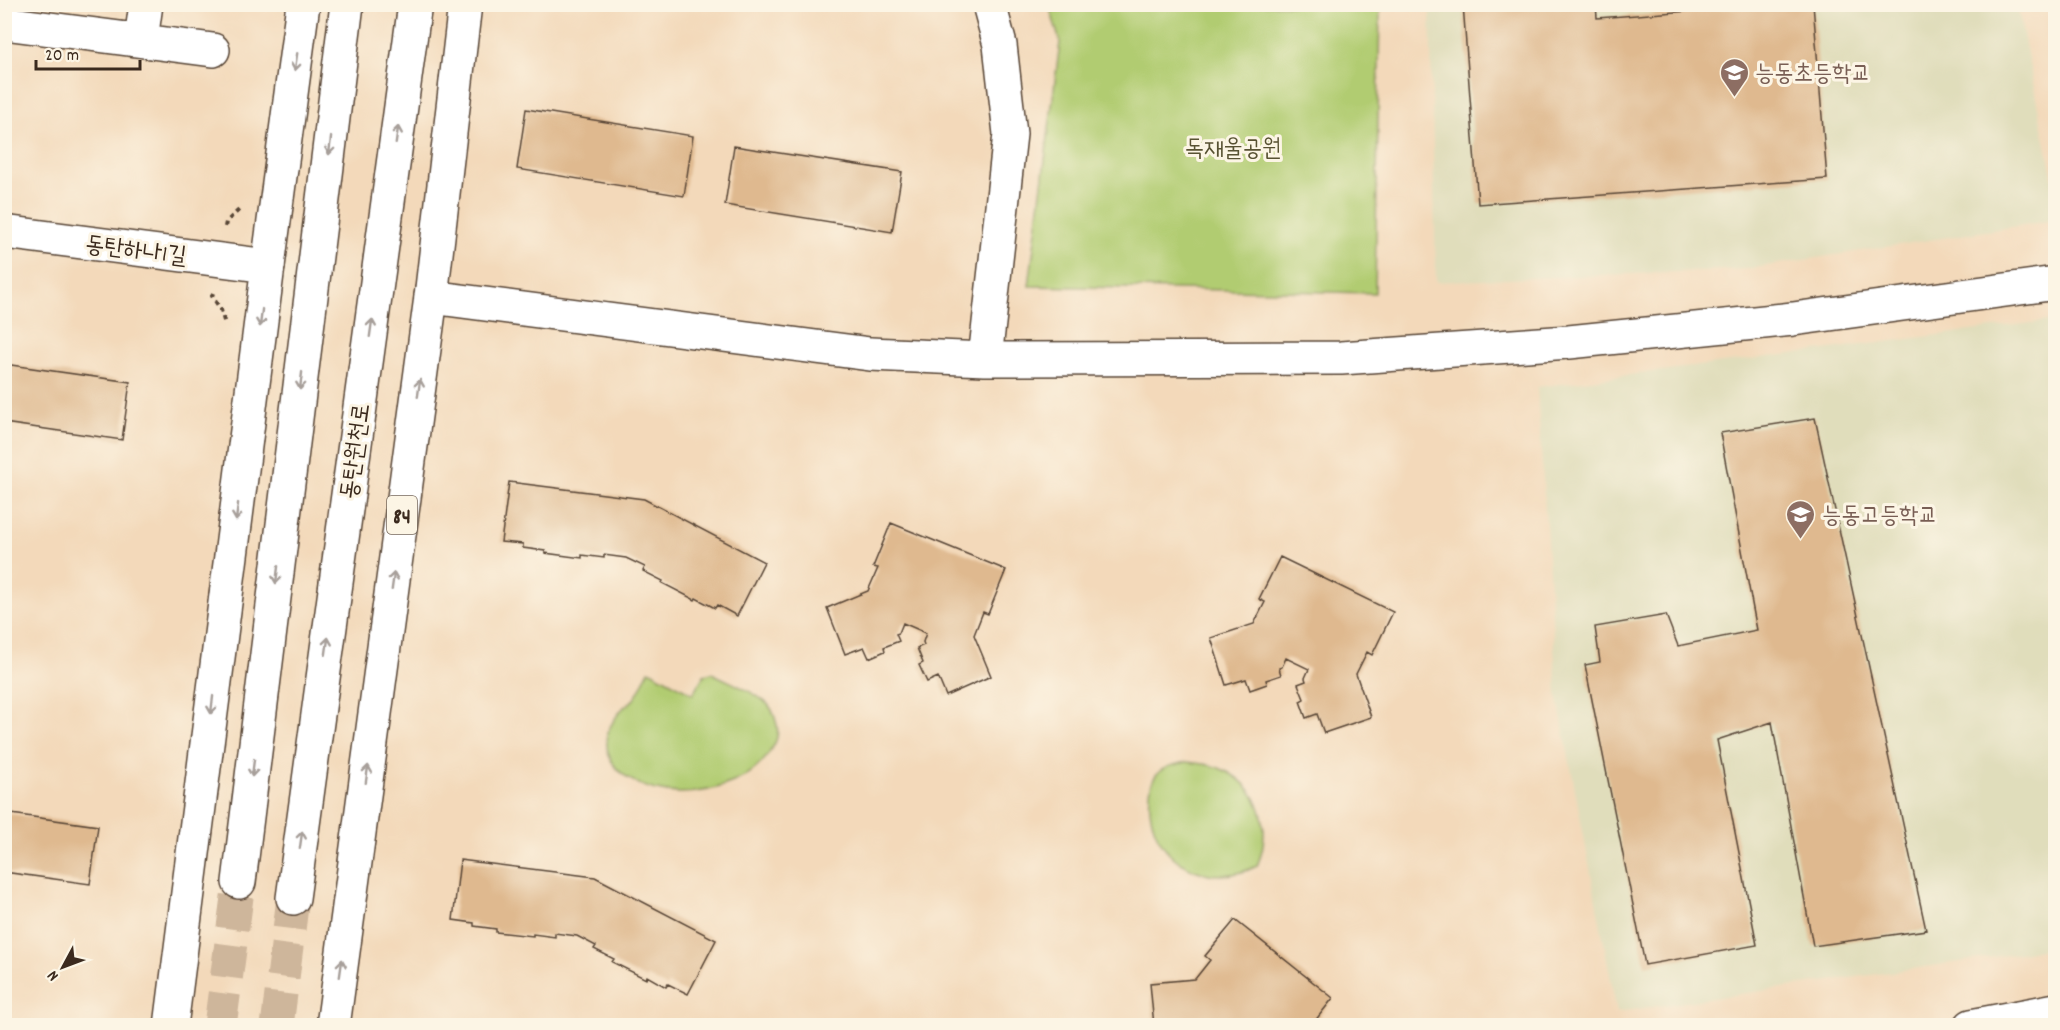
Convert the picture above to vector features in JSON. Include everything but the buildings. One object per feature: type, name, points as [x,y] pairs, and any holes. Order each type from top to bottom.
[{"type":"main road","points":[[141,40],[146,4]]},
{"type":"main road","points":[[171,1026],[303,4]]},
{"type":"main road","points":[[239,882],[347,4]]},
{"type":"main road","name":"동탄원천로","points":[[293,898],[415,4]]},
{"type":"main road","name":"84","points":[[333,1026],[431,297],[465,4]]},
{"type":"main road","points":[[985,359],[1010,134],[1000,45],[989,4]]},
{"type":"main road","points":[[4,23],[213,50]]},
{"type":"main road","name":"동탄하나1길","points":[[4,232],[268,266]]},
{"type":"main road","points":[[431,297],[870,354],[985,359],[1341,358],[1569,342],[1793,319],[2055,283]]},
{"type":"main road","points":[[1971,1026],[2055,1010]]},
{"type":"shaded area","name":"능동초등학교","points":[[1430,5],[2017,5],[2055,189],[2055,220],[1747,269],[1436,282]]},
{"type":"shaded area","name":"능동고등학교","points":[[2055,320],[2055,948],[1617,1012],[1557,694],[1537,387]]},
{"type":"green space","name":"독재울공원","points":[[1049,5],[1380,5],[1375,293],[1029,286],[1060,42]]},
{"type":"green space","points":[[649,670],[693,694],[704,675],[712,673],[767,703],[774,715],[778,732],[775,744],[768,755],[745,776],[707,790],[687,793],[668,792],[643,786],[631,780],[613,763],[608,752],[607,735],[618,714],[636,696]]},
{"type":"green space","points":[[1187,762],[1219,768],[1233,775],[1254,796],[1260,809],[1264,837],[1257,866],[1239,873],[1221,875],[1204,873],[1174,858],[1163,845],[1154,829],[1150,810],[1151,786],[1154,778],[1163,769]]},
{"type":"tunnel","points":[[220,1026],[239,882]]},
{"type":"tunnel","points":[[277,1026],[293,898]]},
{"type":"place","name":"능동초등학교","points":[[1734,98]]},
{"type":"place","name":"능동고등학교","points":[[1801,540]]}]
